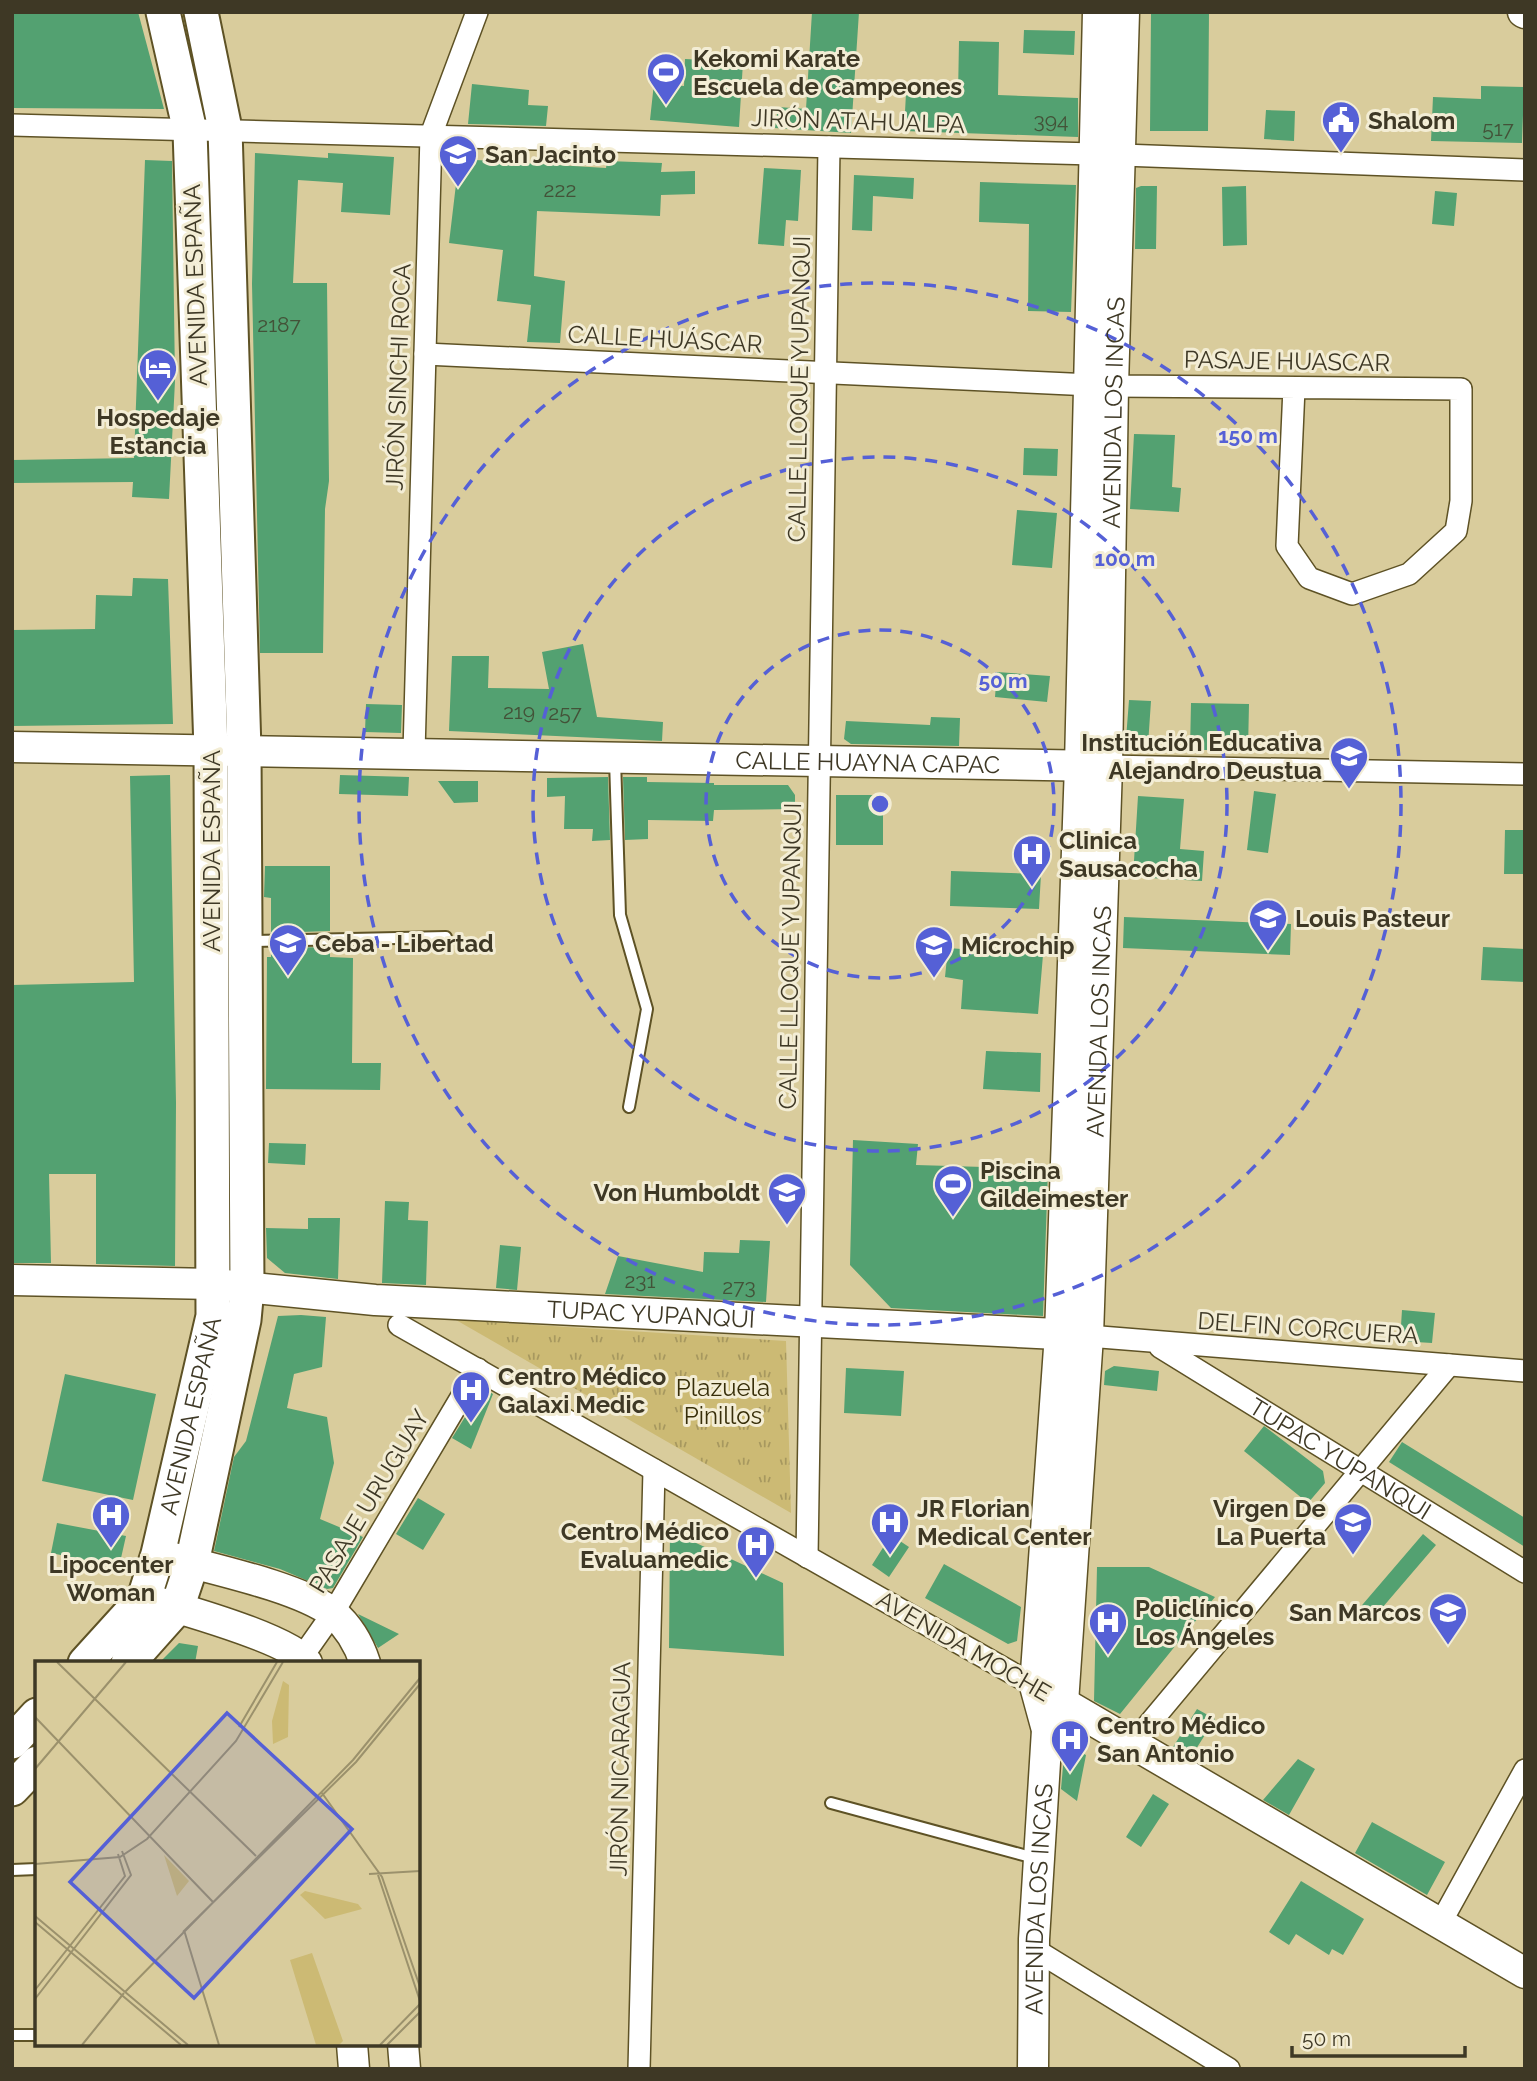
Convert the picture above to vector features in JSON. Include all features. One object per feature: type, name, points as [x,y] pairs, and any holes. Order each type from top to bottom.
[{"type":"main road","name":"AVENIDA ESPAÑA","points":[[87,1661],[144,1598],[158,1554],[213,1316],[211,749],[190,131],[163,12]]},
{"type":"main road","name":"AVENIDA ESPAÑA","points":[[130,1661],[177,1608],[192,1563],[244,1320],[247,1288],[244,750],[225,129],[201,12]]},
{"type":"main road","points":[[12,1742],[35,1717]]},
{"type":"main road","points":[[12,1789],[35,1765]]},
{"type":"street","name":"JIRÓN SINCHI ROCA","points":[[414,752],[431,135],[477,12]]},
{"type":"street","name":"AVENIDA LOS INCAS","points":[[1047,1730],[1063,1703],[1094,766],[1107,155],[1098,12]]},
{"type":"street","name":"AVENIDA LOS INCAS","points":[[1107,155],[1124,12]]},
{"type":"street","name":"JIRÓN ATAHUALPA","points":[[12,125],[1107,155],[1525,170]]},
{"type":"street","name":"CALLE LLOQUE YUPANQUI","points":[[807,1557],[829,147]]},
{"type":"street","name":"CALLE HUÁSCAR","points":[[425,354],[1101,385]]},
{"type":"street","name":"PASAJE HUASCAR","points":[[1101,385],[1461,389],[1461,501],[1456,531],[1409,574],[1352,594],[1309,578],[1287,546],[1294,388]]},
{"type":"street","name":"CALLE HUAYNA CAPAC","points":[[12,747],[414,752],[1525,774]]},
{"type":"street","name":"TUPAC YUPANQUI","points":[[12,1280],[214,1284],[388,1301],[1074,1335]]},
{"type":"street","name":"AVENIDA MOCHE","points":[[399,1325],[1134,1742],[1525,1973]]},
{"type":"street","name":"AVENIDA LOS INCAS","points":[[1032,2069],[1034,1949],[1047,1730],[1035,1686],[1074,1335]]},
{"type":"street","name":"DELFIN CORCUERA","points":[[1074,1335],[1156,1344],[1525,1371]]},
{"type":"street","name":"TUPAC YUPANQUI","points":[[1156,1344],[1525,1572]]},
{"type":"street","points":[[1134,1742],[1449,1365]]},
{"type":"street","name":"PASAJE URUGUAY","points":[[304,1660],[478,1369]]},
{"type":"street","name":"JIRÓN NICARAGUA","points":[[639,2069],[654,1470]]},
{"type":"street","points":[[158,1554],[314,1601],[333,1613],[353,1636],[364,1661]]},
{"type":"street","points":[[144,1598],[273,1642],[304,1660]]},
{"type":"street","points":[[1440,1924],[1525,1770]]},
{"type":"street","points":[[1034,1949],[1228,2069]]},
{"type":"street","points":[[352,2046],[354,2069]]},
{"type":"street","points":[[403,2046],[405,2069]]},
{"type":"lane","points":[[615,757],[620,915],[648,1009],[629,1107]]},
{"type":"lane","points":[[245,941],[446,937]]},
{"type":"lane","points":[[831,1803],[1039,1859]]},
{"type":"lane","points":[[12,1870],[35,1869]]},
{"type":"lane","points":[[12,2035],[35,2035]]},
{"type":"green space","name":"Plazuela Pinillos","points":[[456,1320],[786,1341],[791,1513]]},
{"type":"building","points":[[12,12],[138,12],[164,109],[12,108]]},
{"type":"building","points":[[812,12],[859,12],[851,133],[775,128],[778,107],[806,109]]},
{"type":"building","points":[[1151,12],[1209,12],[1208,131],[1150,131]]},
{"type":"building","points":[[1024,30],[1075,31],[1074,55],[1023,53]]},
{"type":"building","points":[[959,41],[999,42],[998,95],[1078,98],[1078,137],[904,131],[906,93],[958,95]]},
{"type":"building","points":[[685,59],[743,62],[739,127],[650,120],[654,83],[684,86]]},
{"type":"building","points":[[472,84],[529,90],[528,105],[548,106],[546,126],[468,124]]},
{"type":"building","points":[[1481,86],[1524,87],[1522,143],[1431,141],[1433,97],[1481,99]]},
{"type":"building","points":[[1266,110],[1295,111],[1294,141],[1264,139]]},
{"type":"building","points":[[255,153],[328,158],[328,153],[394,157],[390,215],[341,212],[343,183],[298,180],[293,283],[327,283],[329,481],[325,509],[323,653],[260,653],[252,284]]},
{"type":"building","points":[[459,159],[606,168],[607,161],[662,163],[661,172],[695,171],[695,194],[661,195],[660,216],[537,211],[534,276],[565,281],[560,343],[527,342],[531,305],[497,301],[503,250],[449,243]]},
{"type":"building","points":[[145,160],[172,161],[175,381],[169,499],[132,497],[133,482],[12,483],[12,460],[134,458]]},
{"type":"building","points":[[764,168],[801,170],[798,221],[786,220],[784,246],[758,244]]},
{"type":"building","points":[[854,175],[914,178],[913,199],[873,196],[872,231],[852,230]]},
{"type":"building","points":[[980,182],[1076,185],[1071,312],[1028,311],[1029,224],[979,222]]},
{"type":"building","points":[[1157,186],[1156,249],[1135,249],[1136,188]]},
{"type":"building","points":[[1246,186],[1247,245],[1223,246],[1222,187]]},
{"type":"building","points":[[1435,191],[1457,193],[1454,226],[1432,224]]},
{"type":"building","points":[[1134,434],[1175,435],[1172,487],[1181,488],[1179,512],[1130,509]]},
{"type":"building","points":[[1024,448],[1058,449],[1057,476],[1023,475]]},
{"type":"building","points":[[1017,510],[1057,513],[1052,568],[1012,565]]},
{"type":"building","points":[[133,578],[168,579],[173,724],[12,726],[12,630],[95,629],[96,595],[132,596]]},
{"type":"building","points":[[583,644],[597,717],[663,722],[662,741],[449,731],[452,656],[489,656],[488,688],[549,689],[542,652]]},
{"type":"building","points":[[997,672],[1050,676],[1047,702],[995,697]]},
{"type":"building","points":[[1129,700],[1151,701],[1148,745],[1133,744],[1126,739]]},
{"type":"building","points":[[1191,703],[1249,704],[1248,750],[1190,750]]},
{"type":"building","points":[[366,704],[402,705],[401,733],[365,732]]},
{"type":"building","points":[[931,717],[960,718],[959,746],[851,744],[844,739],[846,721],[930,725]]},
{"type":"building","points":[[170,775],[176,1103],[175,1266],[96,1264],[96,1174],[49,1174],[51,1263],[12,1263],[12,985],[134,982],[130,776]]},
{"type":"building","points":[[340,775],[409,777],[408,796],[339,794]]},
{"type":"building","points":[[608,777],[610,840],[592,841],[593,829],[564,829],[565,796],[547,797],[547,778]]},
{"type":"building","points":[[623,777],[647,777],[647,782],[788,785],[795,795],[795,809],[714,810],[713,821],[648,820],[648,839],[625,840]]},
{"type":"building","points":[[438,781],[478,781],[478,802],[454,803]]},
{"type":"building","points":[[1254,791],[1276,794],[1268,853],[1247,850]]},
{"type":"building","points":[[836,795],[883,795],[883,845],[836,845]]},
{"type":"building","points":[[1138,796],[1184,799],[1180,849],[1204,851],[1202,881],[1133,877]]},
{"type":"building","points":[[1505,830],[1525,830],[1525,874],[1504,874]]},
{"type":"building","points":[[265,866],[330,866],[330,931],[271,933],[271,898],[264,897]]},
{"type":"building","points":[[951,871],[1041,874],[1039,909],[950,906]]},
{"type":"building","points":[[1124,917],[1291,924],[1290,955],[1123,948]]},
{"type":"building","points":[[330,947],[330,957],[353,958],[352,1063],[381,1063],[380,1090],[266,1089],[267,957],[271,957],[271,948]]},
{"type":"building","points":[[1483,947],[1525,949],[1525,982],[1481,980]]},
{"type":"building","points":[[948,948],[1043,955],[1038,1014],[961,1009],[963,980],[945,977]]},
{"type":"building","points":[[986,1051],[1041,1053],[1040,1092],[983,1089]]},
{"type":"building","name":"Piscina Gildeimester","points":[[853,1140],[918,1144],[916,1165],[1048,1169],[1043,1316],[891,1308],[850,1265]]},
{"type":"building","points":[[269,1143],[306,1144],[305,1165],[268,1163]]},
{"type":"building","points":[[385,1201],[409,1202],[408,1220],[428,1221],[426,1285],[382,1283]]},
{"type":"building","points":[[308,1218],[340,1218],[338,1279],[285,1273],[267,1258],[266,1228],[308,1229]]},
{"type":"building","points":[[740,1240],[770,1241],[766,1302],[605,1294],[618,1256],[703,1272],[704,1252],[739,1253]]},
{"type":"building","points":[[500,1245],[521,1247],[517,1290],[496,1288]]},
{"type":"building","points":[[1402,1310],[1435,1313],[1432,1343],[1400,1341]]},
{"type":"building","points":[[278,1316],[326,1317],[322,1367],[294,1374],[287,1408],[327,1417],[334,1463],[320,1519],[363,1537],[333,1588],[327,1589],[280,1569],[214,1551],[234,1457],[246,1441]]},
{"type":"building","points":[[1114,1366],[1159,1371],[1157,1391],[1104,1385],[1105,1371]]},
{"type":"building","points":[[846,1368],[904,1371],[901,1416],[844,1413]]},
{"type":"building","points":[[65,1374],[156,1394],[133,1500],[42,1481]]},
{"type":"building","name":"Centro Médico Galaxi Medic","points":[[483,1388],[493,1394],[471,1449],[452,1438]]},
{"type":"building","points":[[1264,1426],[1323,1471],[1325,1483],[1308,1503],[1244,1451]]},
{"type":"building","points":[[1402,1442],[1525,1518],[1525,1547],[1389,1462]]},
{"type":"building","points":[[418,1498],[445,1514],[423,1550],[396,1534]]},
{"type":"building","points":[[57,1523],[126,1536],[119,1567],[51,1553]]},
{"type":"building","points":[[670,1531],[783,1583],[784,1656],[669,1648]]},
{"type":"building","points":[[1423,1534],[1436,1545],[1370,1622],[1357,1611]]},
{"type":"building","name":"JR Florian Medical Center","points":[[891,1535],[909,1547],[889,1577],[872,1565]]},
{"type":"building","points":[[944,1564],[1021,1607],[1017,1641],[1008,1644],[925,1598]]},
{"type":"building","points":[[1097,1567],[1149,1567],[1215,1597],[1120,1714],[1094,1701]]},
{"type":"building","points":[[358,1614],[399,1634],[378,1648]]},
{"type":"building","points":[[179,1643],[198,1646],[195,1661],[161,1661]]},
{"type":"building","points":[[1197,1709],[1215,1719],[1191,1757],[1173,1747]]},
{"type":"building","points":[[1065,1744],[1086,1755],[1077,1801],[1061,1789]]},
{"type":"building","points":[[1298,1759],[1315,1769],[1289,1815],[1263,1800]]},
{"type":"building","points":[[1153,1794],[1169,1804],[1141,1847],[1126,1837]]},
{"type":"building","points":[[1372,1822],[1445,1862],[1427,1895],[1355,1853]]},
{"type":"building","points":[[1301,1881],[1364,1919],[1343,1955],[1332,1949],[1329,1955],[1296,1934],[1289,1945],[1269,1932]]},
{"type":"place","name":"Kekomi Karate Escuela de Campeones","points":[[666,106]]},
{"type":"place","name":"Shalom","points":[[1341,154]]},
{"type":"place","name":"San Jacinto","points":[[458,188]]},
{"type":"place","name":"Hospedaje Estancia","points":[[158,402]]},
{"type":"place","name":"Institución Educativa Alejandro Deustua","points":[[1349,790]]},
{"type":"place","name":"Clinica Sausacocha","points":[[1032,888]]},
{"type":"place","name":"Louis Pasteur","points":[[1268,952]]},
{"type":"place","name":"Ceba - Libertad","points":[[288,977]]},
{"type":"place","name":"Microchip","points":[[934,979]]},
{"type":"place","name":"Piscina Gildeimester","points":[[953,1218]]},
{"type":"place","name":"Von Humboldt","points":[[787,1226]]},
{"type":"place","name":"Centro Médico Galaxi Medic","points":[[471,1424]]},
{"type":"place","name":"Lipocenter Woman","points":[[111,1549]]},
{"type":"place","name":"JR Florian Medical Center","points":[[890,1556]]},
{"type":"place","name":"Virgen De La Puerta","points":[[1353,1556]]},
{"type":"place","name":"Centro Médico Evaluamedic","points":[[756,1579]]},
{"type":"place","name":"San Marcos","points":[[1448,1646]]},
{"type":"place","name":"Policlínico Los Ángeles","points":[[1108,1656]]},
{"type":"place","name":"Centro Médico San Antonio","points":[[1070,1773]]}]
